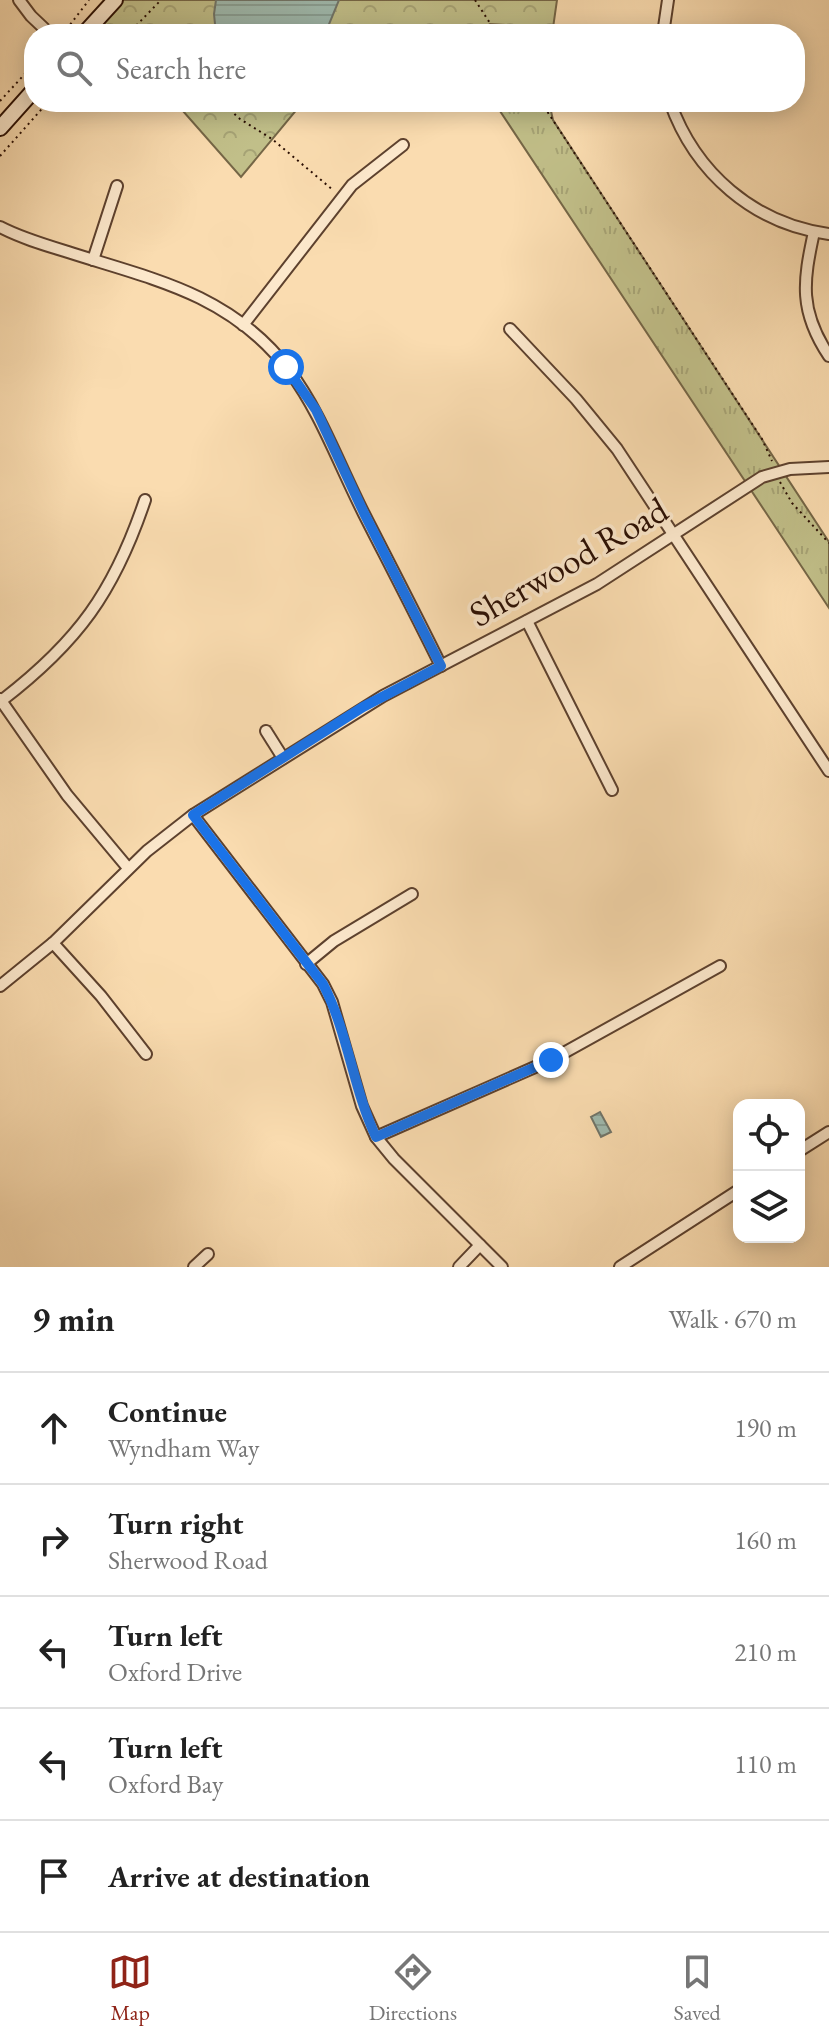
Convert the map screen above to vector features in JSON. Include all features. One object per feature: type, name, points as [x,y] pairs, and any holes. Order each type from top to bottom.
[{"type":"street","points":[[19,0],[39,24]]},
{"type":"street","points":[[93,24],[115,0]]},
{"type":"street","points":[[664,24],[668,0]]},
{"type":"street","points":[[0,128],[24,101]]},
{"type":"street","points":[[674,112],[694,153],[724,187],[767,215],[814,232],[829,234]]},
{"type":"street","points":[[243,325],[341,197],[362,175],[403,145]]},
{"type":"street","points":[[93,260],[117,186]]},
{"type":"street","points":[[0,227],[198,297],[243,325],[267,345],[316,410],[441,666]]},
{"type":"street","points":[[814,232],[804,290],[811,324],[829,356]]},
{"type":"street","points":[[510,329],[617,449],[829,771]]},
{"type":"street","name":"Sherwood Road","points":[[0,986],[53,943],[128,868],[193,815],[283,758],[383,696],[597,584],[748,484],[776,471],[829,467]]},
{"type":"street","points":[[128,868],[67,795],[1,700],[47,664],[90,616],[121,564],[145,500]]},
{"type":"street","points":[[527,621],[612,790]]},
{"type":"street","points":[[266,731],[283,758]]},
{"type":"street","points":[[193,815],[323,984],[332,1002],[362,1106],[376,1137],[502,1267]]},
{"type":"street","points":[[306,964],[357,926],[412,894]]},
{"type":"street","points":[[53,943],[101,996],[146,1054]]},
{"type":"street","points":[[376,1137],[551,1060],[720,966]]},
{"type":"street","points":[[805,1147],[829,1132]]},
{"type":"street","points":[[620,1267],[733,1194]]},
{"type":"street","points":[[459,1267],[480,1245]]},
{"type":"street","points":[[194,1267],[208,1254]]},
{"type":"path","points":[[71,24],[89,0]]},
{"type":"path","points":[[138,24],[161,0]]},
{"type":"path","points":[[475,0],[491,24]]},
{"type":"path","points":[[0,101],[24,75]]},
{"type":"path","points":[[0,156],[39,112]]},
{"type":"path","points":[[232,112],[268,135],[341,197]]},
{"type":"path","points":[[548,112],[762,439],[792,503],[829,543]]},
{"type":"green space","points":[[115,0],[557,0],[554,24],[99,24]]},
{"type":"green space","points":[[184,112],[295,112],[241,177]]},
{"type":"green space","points":[[501,112],[551,112],[553,120],[829,542],[829,608]]},
{"type":"shaded area","points":[[216,0],[339,0],[329,24],[215,24]]},
{"type":"shaded area","points":[[600,1112],[611,1132],[601,1137],[591,1117]]},
{"type":"route","points":[[286,367],[316,410],[441,666],[363,707],[193,815],[323,984],[332,1002],[362,1106],[376,1137],[551,1060]]}]
